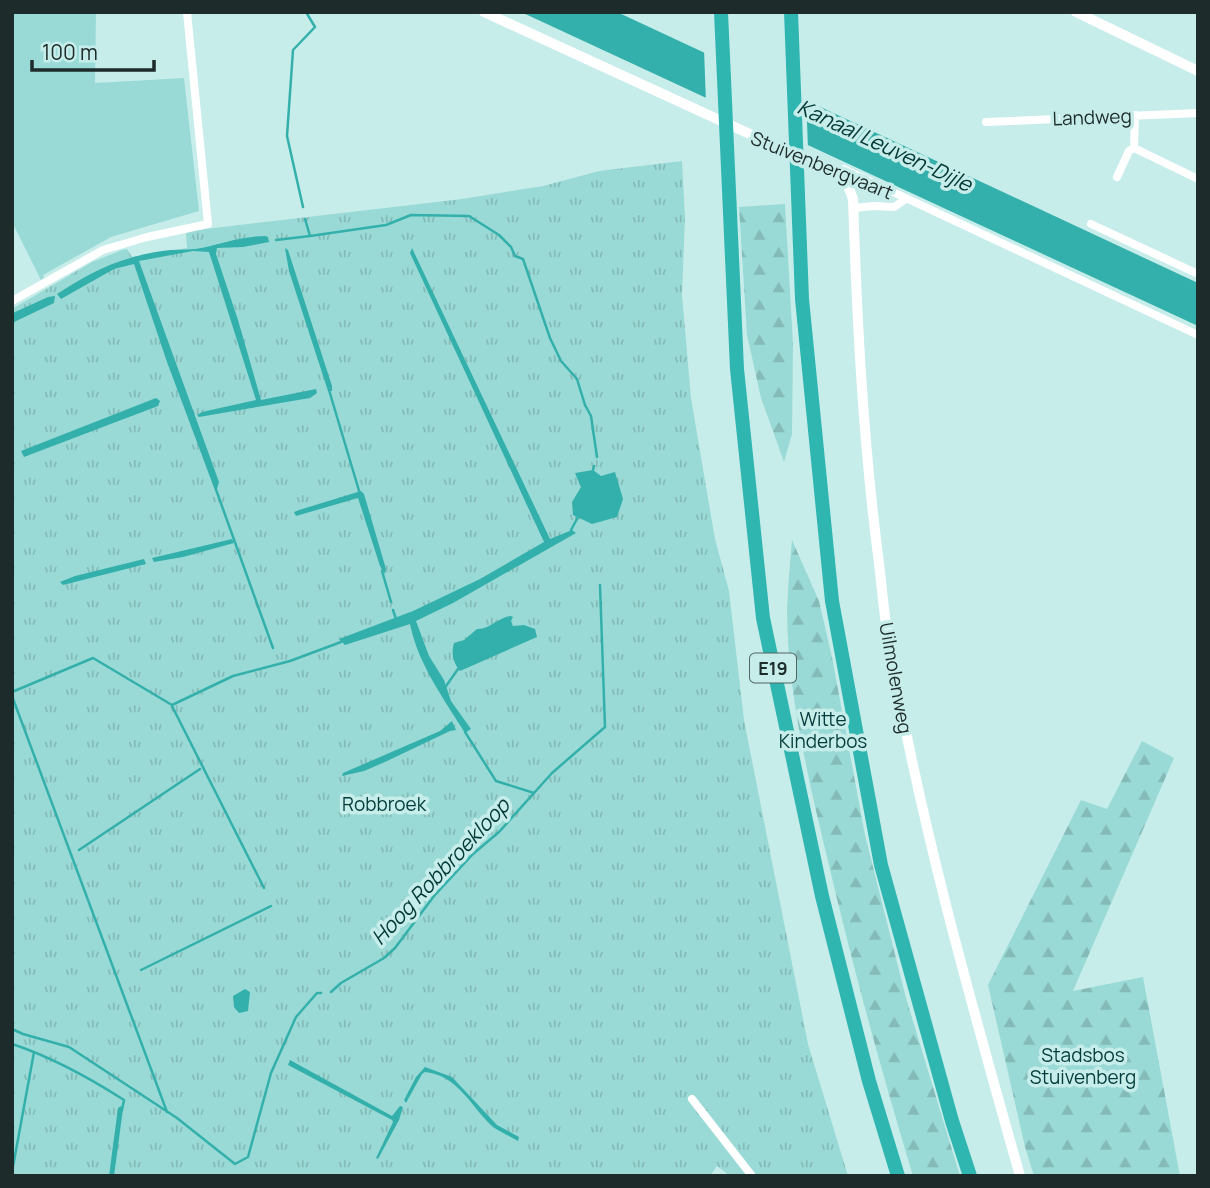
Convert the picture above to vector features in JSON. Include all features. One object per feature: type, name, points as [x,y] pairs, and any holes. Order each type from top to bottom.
[{"type":"highway","name":"E19","points":[[721,12],[737,369],[763,618],[822,896],[869,1082],[898,1176]]},
{"type":"highway","points":[[791,12],[802,299],[832,601],[881,865],[952,1121],[970,1176]]},
{"type":"main road","name":"Stuivenbergvaart","points":[[484,12],[692,110],[835,173]]},
{"type":"main road","points":[[1076,12],[1198,71]]},
{"type":"main road","name":"Uilmolenweg","points":[[835,173],[848,186],[853,208],[863,426],[888,638],[907,741],[940,885],[1020,1176]]},
{"type":"street","points":[[12,301],[103,250],[208,224],[187,12]]},
{"type":"street","name":"Landweg","points":[[986,122],[1198,113]]},
{"type":"street","points":[[1134,148],[1135,115]]},
{"type":"street","points":[[1116,177],[1129,151],[1134,148]]},
{"type":"street","points":[[1134,148],[1198,178]]},
{"type":"street","name":"Stuivenbergvaart","points":[[835,173],[844,169],[1198,335]]},
{"type":"street","points":[[853,208],[894,207],[906,199]]},
{"type":"street","points":[[1091,224],[1198,274]]},
{"type":"street","points":[[692,1099],[752,1176]]},
{"type":"green space","points":[[12,12],[96,12],[95,83],[184,78],[199,211],[111,237],[43,275],[41,280],[12,222]]},
{"type":"green space","name":"Robbroek","points":[[682,161],[685,217],[682,295],[691,398],[715,539],[729,591],[744,720],[808,1044],[848,1176],[730,1176],[717,1166],[710,1176],[12,1176],[12,309],[92,262],[122,250],[127,249],[132,257],[187,248],[186,233],[197,230],[462,199],[543,186],[599,171]]},
{"type":"green space","points":[[785,204],[793,344],[792,434],[784,462],[761,398],[747,335],[739,207]]},
{"type":"green space","name":"Witte Kinderbos","points":[[792,540],[819,601],[865,835],[906,998],[960,1176],[913,1176],[878,1057],[837,897],[800,734],[788,640],[787,609]]},
{"type":"green space","name":"Stadsbos Stuivenberg","points":[[1142,741],[1174,758],[1073,991],[1143,977],[1180,1176],[1034,1176],[988,985],[1081,800],[1107,809]]},
{"type":"water","name":"Kanaal Leuven-Dijle","points":[[521,12],[617,12],[1198,283],[1198,326]]},
{"type":"water","points":[[265,236],[269,242],[217,248],[216,254],[261,400],[316,389],[317,393],[310,398],[199,417],[197,415],[202,412],[256,400],[209,252],[193,251],[139,261],[219,482],[217,489],[213,485],[167,362],[134,264],[114,269],[61,299],[57,294],[82,278],[133,257]]},
{"type":"water","points":[[285,248],[288,250],[332,391],[328,391],[289,271]]},
{"type":"water","points":[[412,248],[550,539],[572,530],[576,533],[416,621],[429,656],[444,680],[451,701],[471,729],[465,733],[425,667],[410,624],[345,645],[339,639],[413,611],[480,579],[544,542],[410,253]]},
{"type":"water","points":[[55,296],[54,303],[12,323],[13,313]]},
{"type":"water","points":[[156,398],[160,401],[158,406],[24,457],[21,451]]},
{"type":"water","points":[[593,470],[601,476],[615,472],[623,499],[617,517],[592,524],[573,515],[572,502],[581,487],[575,473]]},
{"type":"water","points":[[361,491],[386,569],[385,574],[358,498],[296,516],[294,512]]},
{"type":"water","points":[[232,539],[234,543],[183,557],[154,562],[152,558]]},
{"type":"water","points":[[144,559],[146,564],[63,585],[60,582],[75,576]]},
{"type":"water","points":[[511,616],[513,626],[524,625],[535,629],[537,637],[460,671],[453,658],[454,643],[464,640],[477,629],[486,628]]},
{"type":"water","points":[[452,721],[456,730],[364,771],[342,776],[343,773],[440,731]]},
{"type":"water","points":[[245,989],[250,992],[248,1011],[239,1013],[234,1007],[233,996]]},
{"type":"water","points":[[290,1060],[392,1116],[400,1106],[403,1107],[378,1159],[376,1158],[392,1120],[288,1065]]},
{"type":"water","points":[[425,1067],[452,1077],[497,1125],[519,1137],[518,1141],[493,1127],[455,1085],[436,1074],[422,1074],[406,1103],[404,1100],[416,1077]]},
{"type":"water","points":[[121,1106],[123,1109],[114,1176],[109,1176],[118,1108]]},
{"type":"pier","points":[[704,49],[806,96],[808,149],[706,103]]},
{"type":"waterway","points":[[303,207],[287,136],[293,50],[315,27],[306,12]]},
{"type":"waterway","points":[[305,219],[310,236],[386,225],[411,215],[469,216],[499,235],[511,247],[515,256],[523,259],[550,338],[561,361],[577,379],[591,416],[597,457]]},
{"type":"waterway","points":[[276,240],[310,236]]},
{"type":"waterway","points":[[329,390],[360,494]]},
{"type":"waterway","points":[[593,470],[594,466]]},
{"type":"waterway","points":[[214,484],[273,648]]},
{"type":"waterway","points":[[571,530],[578,517]]},
{"type":"waterway","points":[[382,571],[391,602]]},
{"type":"waterway","name":"Hoog Robbroekloop","points":[[331,992],[395,948],[434,896],[473,854],[499,832],[552,773],[605,727],[600,585]]},
{"type":"waterway","points":[[393,610],[396,619]]},
{"type":"waterway","points":[[12,692],[93,658],[172,705],[233,676],[290,661],[341,642]]},
{"type":"waterway","name":"Hoog Robbroekloop","points":[[444,689],[458,669]]},
{"type":"waterway","points":[[12,696],[167,1112]]},
{"type":"waterway","points":[[172,706],[264,888]]},
{"type":"waterway","name":"Hoog Robbroekloop","points":[[465,732],[496,781],[534,793]]},
{"type":"waterway","points":[[79,850],[200,769]]},
{"type":"waterway","points":[[141,970],[271,906]]},
{"type":"waterway","name":"Hoog Robbroekloop","points":[[12,1029],[69,1047],[177,1118],[235,1164],[248,1157],[271,1073],[296,1017],[317,993],[321,993]]},
{"type":"waterway","name":"Hoog Robbroekloop","points":[[12,1044],[56,1061],[97,1083],[124,1100],[122,1110]]},
{"type":"waterway","points":[[12,1172],[34,1052]]}]
